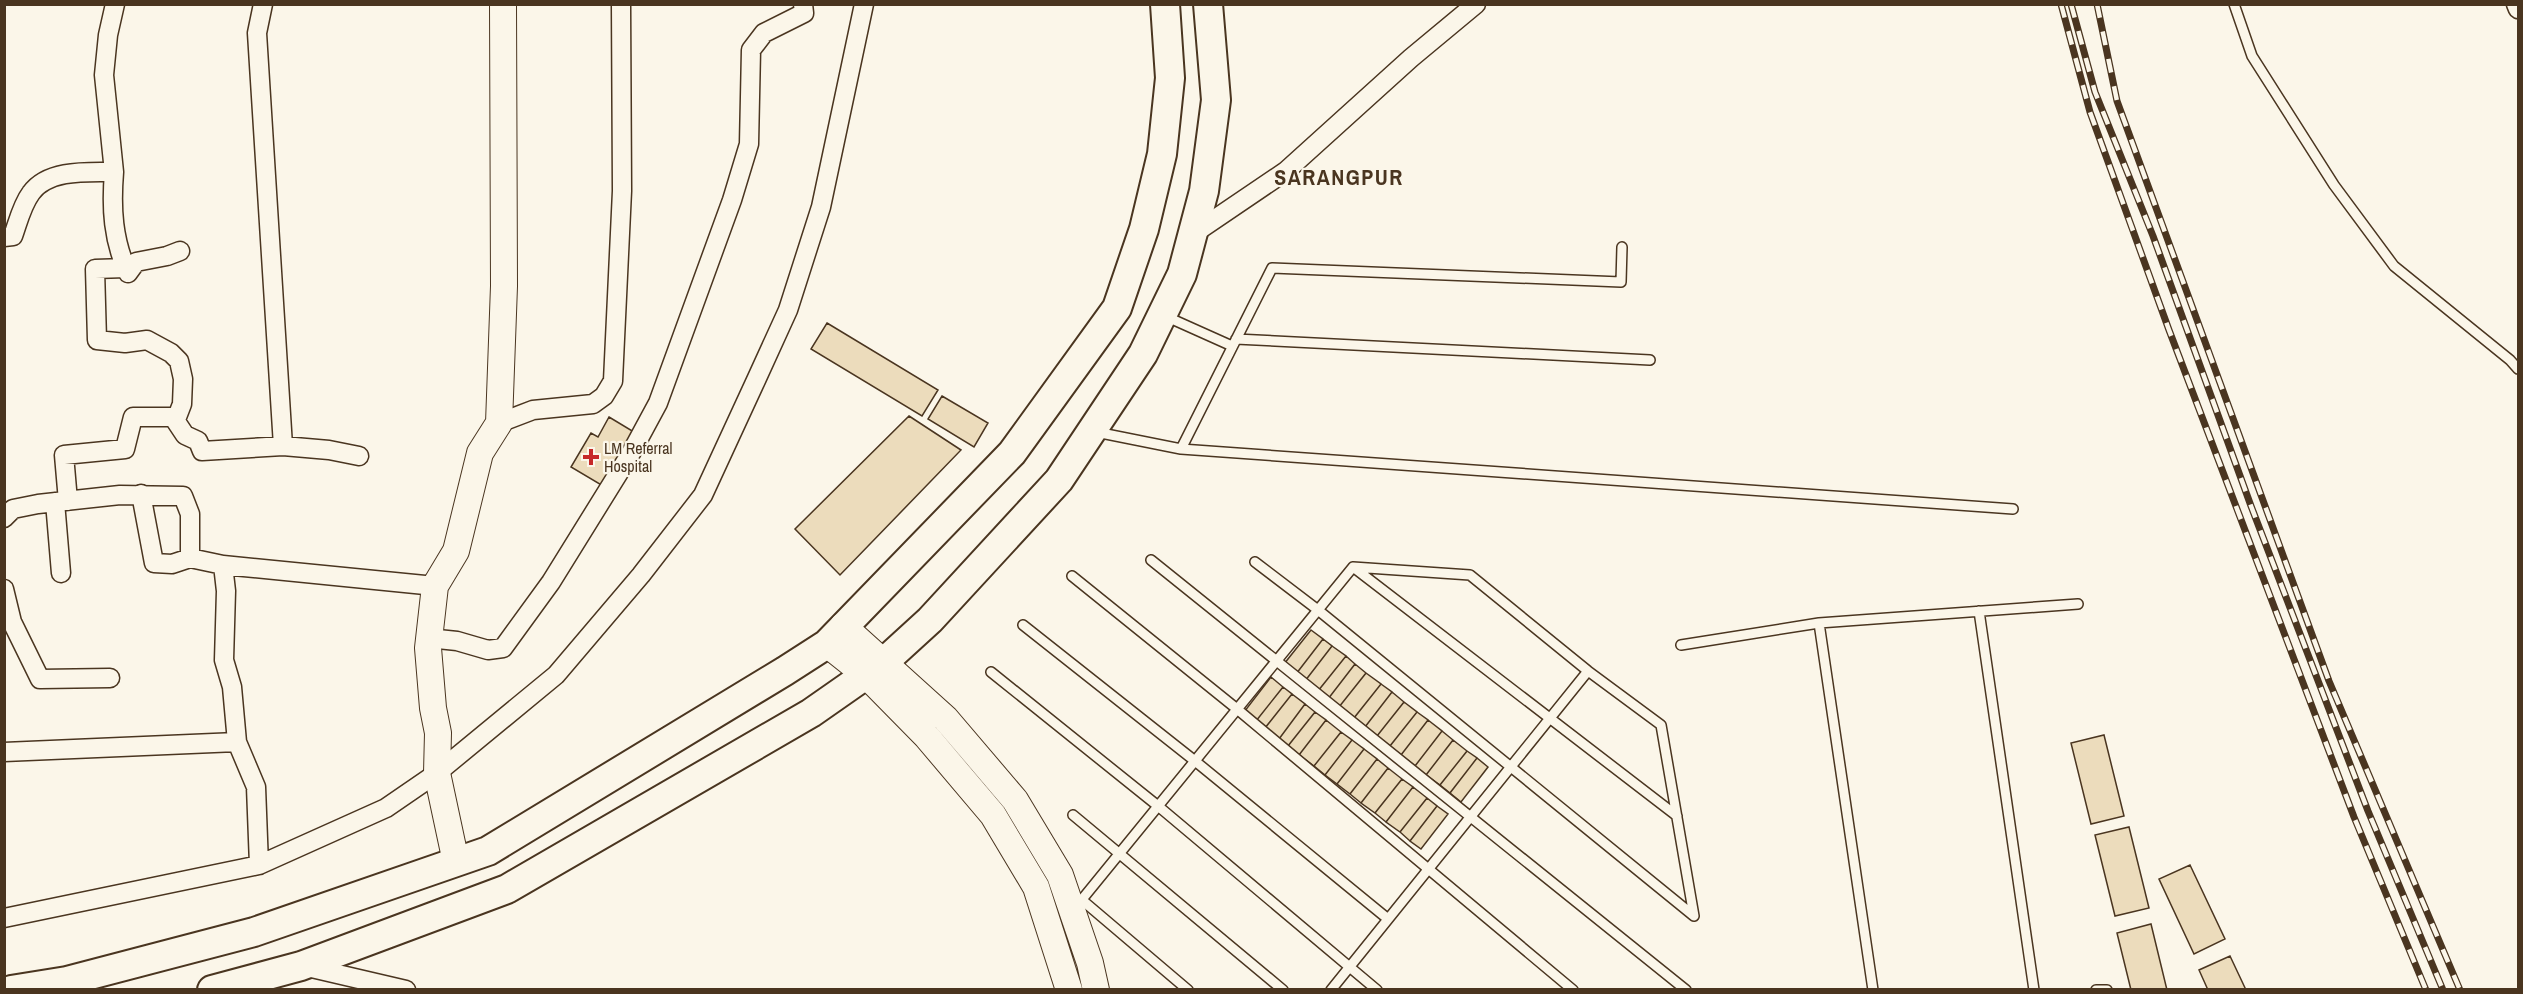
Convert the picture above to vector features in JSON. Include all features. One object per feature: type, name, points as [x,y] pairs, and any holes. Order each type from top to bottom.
[{"type":"main road","points":[[11,990],[67,981],[254,932],[488,851],[785,671],[835,635],[1012,453],[1117,308],[1144,229],[1162,154],[1170,78],[1165,4]]},
{"type":"main road","points":[[212,990],[301,966],[507,889],[812,713],[875,668],[930,620],[1059,480],[1143,354],[1182,274],[1204,191],[1216,100],[1208,4]]},
{"type":"street","points":[[116,4],[108,35],[104,75],[114,172],[111,203],[114,231],[128,273],[136,262],[180,251]]},
{"type":"street","points":[[263,4],[257,33],[283,446]]},
{"type":"street","points":[[456,862],[437,773],[438,733],[433,708],[428,638],[435,586],[456,551],[480,453],[499,423],[504,286],[503,4]]},
{"type":"street","points":[[499,423],[533,410],[593,404],[604,396],[613,381],[622,191],[621,4]]},
{"type":"street","points":[[428,638],[457,641],[488,650],[503,648],[551,582],[631,453],[658,403],[732,200],[746,155],[749,144],[751,50],[764,33],[804,14],[803,4]]},
{"type":"street","points":[[4,918],[259,865],[386,808],[437,773],[556,675],[641,574],[703,495],[788,310],[821,207],[864,4]]},
{"type":"street","points":[[1193,234],[1286,171],[1411,58],[1476,4]]},
{"type":"street","points":[[2516,4],[2518,9]]},
{"type":"street","points":[[4,237],[13,236],[30,194],[40,184],[54,178],[83,172],[114,172]]},
{"type":"street","points":[[61,573],[61,502],[64,455],[125,449],[133,417],[177,417],[182,404],[183,379],[179,361],[171,353],[147,340],[125,343],[97,340],[95,269],[126,268]]},
{"type":"street","points":[[173,417],[185,435],[198,441],[202,451],[283,446],[329,450],[359,456]]},
{"type":"street","points":[[141,494],[154,563],[171,564],[190,558],[223,565],[435,586]]},
{"type":"street","points":[[4,519],[13,509],[61,502],[141,494],[183,496],[190,514],[190,558]]},
{"type":"street","points":[[223,565],[226,591],[224,660],[232,687],[237,742],[256,787],[259,865]]},
{"type":"street","points":[[4,589],[12,622],[40,679],[110,678]]},
{"type":"street","points":[[835,635],[875,668],[946,719],[1015,800],[1077,906],[1096,990]]},
{"type":"street","points":[[875,668],[927,737],[993,815],[1036,887],[1070,990]]},
{"type":"street","points":[[4,752],[237,742]]},
{"type":"street","points":[[301,966],[406,990]]},
{"type":"lane","points":[[2234,4],[2252,56],[2334,185],[2394,266],[2510,360],[2518,369]]},
{"type":"lane","points":[[1181,449],[1272,268],[1621,282],[1622,247]]},
{"type":"lane","points":[[1162,315],[1234,342],[1650,360]]},
{"type":"lane","points":[[1091,431],[1181,449],[2013,509]]},
{"type":"lane","points":[[1151,560],[1686,990]]},
{"type":"lane","points":[[1255,562],[1318,610],[1694,916],[1661,725],[1588,671],[1470,575],[1353,567]]},
{"type":"lane","points":[[1188,990],[1077,906],[1353,567]]},
{"type":"lane","points":[[1353,567],[1677,816]]},
{"type":"lane","points":[[1072,576],[1430,867],[1573,990]]},
{"type":"lane","points":[[1681,645],[1819,623],[2078,604]]},
{"type":"lane","points":[[1979,611],[2034,990]]},
{"type":"lane","points":[[1819,623],[1873,990]]},
{"type":"lane","points":[[1023,625],[1195,761],[1388,919]]},
{"type":"lane","points":[[1331,990],[1588,671]]},
{"type":"lane","points":[[991,672],[1158,806],[1377,990]]},
{"type":"lane","points":[[1073,815],[1283,990]]},
{"type":"lane","points":[[2096,990],[2107,988],[2107,990]]},
{"type":"building","points":[[827,323],[938,390],[922,416],[811,349]]},
{"type":"building","points":[[942,396],[988,423],[974,447],[928,419]]},
{"type":"building","points":[[909,416],[961,450],[840,575],[795,529]]},
{"type":"building","points":[[609,417],[634,432],[603,486],[571,467],[591,433],[598,437]]},
{"type":"building","points":[[1311,630],[1323,639],[1296,674],[1284,664]]},
{"type":"building","points":[[1323,639],[1332,646],[1305,681],[1296,674]]},
{"type":"building","points":[[1332,646],[1346,656],[1318,691],[1305,681]]},
{"type":"building","points":[[1346,656],[1355,664],[1328,699],[1318,691]]},
{"type":"building","points":[[1355,664],[1366,673],[1339,707],[1328,699]]},
{"type":"building","points":[[1366,673],[1381,684],[1354,718],[1339,707]]},
{"type":"building","points":[[1271,677],[1283,687],[1256,721],[1244,712]]},
{"type":"building","points":[[1381,684],[1392,692],[1365,727],[1354,718]]},
{"type":"building","points":[[1283,687],[1292,694],[1265,728],[1256,721]]},
{"type":"building","points":[[1392,692],[1404,702],[1377,736],[1365,727]]},
{"type":"building","points":[[1292,694],[1305,704],[1279,739],[1265,728]]},
{"type":"building","points":[[1404,702],[1417,712],[1390,746],[1377,736]]},
{"type":"building","points":[[1305,704],[1315,712],[1288,746],[1279,739]]},
{"type":"building","points":[[1315,712],[1326,720],[1299,755],[1288,746]]},
{"type":"building","points":[[1417,712],[1428,720],[1401,755],[1390,746]]},
{"type":"building","points":[[1326,720],[1341,732],[1314,766],[1299,755]]},
{"type":"building","points":[[1428,720],[1442,731],[1415,766],[1401,755]]},
{"type":"building","points":[[1442,731],[1453,740],[1426,775],[1415,766]]},
{"type":"building","points":[[1341,732],[1352,740],[1325,775],[1314,766]]},
{"type":"building","points":[[2104,735],[2124,816],[2091,824],[2071,743]]},
{"type":"building","points":[[1352,740],[1364,749],[1337,784],[1325,775]]},
{"type":"building","points":[[1453,740],[1467,751],[1440,785],[1426,775]]},
{"type":"building","points":[[1364,749],[1377,759],[1350,794],[1337,784]]},
{"type":"building","points":[[1467,751],[1477,758],[1450,793],[1440,785]]},
{"type":"building","points":[[1477,758],[1488,767],[1461,802],[1450,793]]},
{"type":"building","points":[[1377,759],[1388,768],[1361,803],[1350,794]]},
{"type":"building","points":[[1388,768],[1402,779],[1375,813],[1361,803]]},
{"type":"building","points":[[1402,779],[1413,787],[1386,822],[1375,813]]},
{"type":"building","points":[[1413,787],[1427,798],[1400,832],[1386,822]]},
{"type":"building","points":[[1427,798],[1437,806],[1410,841],[1400,832]]},
{"type":"building","points":[[1437,806],[1448,814],[1421,849],[1410,841]]},
{"type":"building","points":[[2129,827],[2149,908],[2115,916],[2095,835]]},
{"type":"building","points":[[2190,865],[2225,939],[2194,954],[2159,879]]},
{"type":"building","points":[[2151,924],[2167,990],[2131,990],[2117,933]]},
{"type":"building","points":[[2230,956],[2246,990],[2208,990],[2199,970]]},
{"type":"railway","points":[[2061,4],[2090,112],[2169,330],[2354,817],[2426,990]]},
{"type":"railway","points":[[2071,4],[2095,92],[2153,236],[2251,506],[2368,811],[2443,990]]},
{"type":"railway","points":[[2097,4],[2117,101],[2329,681],[2460,990]]},
{"type":"place","name":"LM Referral Hospital","points":[[591,457]]},
{"type":"district","name":"SARANGPUR","points":[[1339,177]]}]
